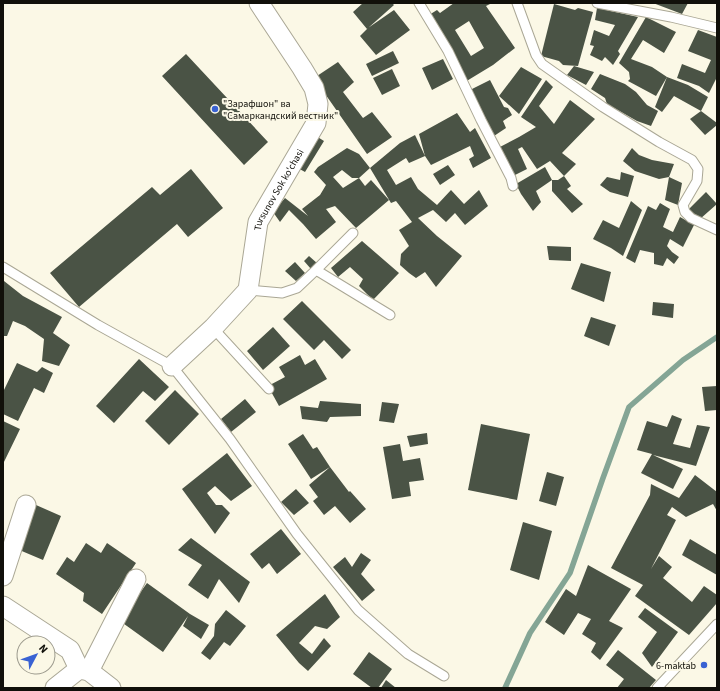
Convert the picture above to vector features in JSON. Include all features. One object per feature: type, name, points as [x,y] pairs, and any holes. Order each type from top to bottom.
[{"type":"street","name":"Tursunov Sok ko'chasi","points":[[248,290],[258,222],[316,123],[318,104],[314,88],[259,3]]},
{"type":"street","points":[[172,366],[213,328],[248,290]]},
{"type":"street","points":[[3,576],[26,505]]},
{"type":"street","points":[[55,688],[84,670],[136,579]]},
{"type":"street","points":[[3,606],[70,650],[84,670],[111,688]]},
{"type":"lane","points":[[419,3],[448,51],[511,178],[512,186]]},
{"type":"lane","points":[[517,3],[536,55],[542,64],[603,107],[659,142],[692,160],[698,169],[697,181],[684,205],[685,212],[691,218],[717,230]]},
{"type":"lane","points":[[596,3],[671,17],[717,28]]},
{"type":"lane","points":[[248,290],[282,293],[297,288],[353,233]]},
{"type":"lane","points":[[3,267],[98,325],[172,366],[230,439],[297,534],[358,610],[408,654],[444,676]]},
{"type":"lane","points":[[316,270],[390,315]]},
{"type":"lane","points":[[213,328],[269,389]]},
{"type":"lane","points":[[657,688],[717,624]]},
{"type":"building","points":[[363,3],[392,3],[394,5],[367,29],[353,12]]},
{"type":"building","points":[[454,3],[492,3],[486,6],[515,48],[493,65],[465,82],[429,15],[437,10],[440,13]],"holes":[[[469,21],[484,48],[471,56],[455,30]]]},
{"type":"building","points":[[653,3],[688,3],[682,14]]},
{"type":"building","points":[[554,4],[575,10],[578,8],[593,12],[578,66],[563,65],[559,61],[541,56]]},
{"type":"building","points":[[597,8],[638,17],[618,51],[620,54],[613,65],[605,57],[602,61],[590,55],[594,46],[590,45],[594,30],[609,36],[615,25],[595,20]]},
{"type":"building","points":[[394,10],[410,30],[376,55],[360,36],[368,28]]},
{"type":"building","points":[[646,17],[676,32],[664,53],[643,40],[631,59],[652,67],[667,77],[656,96],[628,81],[630,79],[629,72],[619,63]]},
{"type":"building","points":[[698,30],[717,37],[717,77],[709,93],[699,86],[677,78],[682,64],[705,73],[711,60],[688,51]]},
{"type":"building","points":[[393,51],[399,63],[372,76],[366,64]]},
{"type":"building","name":"\"Зарафшон\" ва \"Самаркандский вестник\"","points":[[186,54],[268,142],[244,165],[162,76]]},
{"type":"building","points":[[443,59],[453,79],[432,90],[422,68]]},
{"type":"building","points":[[338,62],[354,82],[343,92],[363,118],[372,112],[392,137],[367,154],[314,78]]},
{"type":"building","points":[[574,66],[594,72],[586,85],[567,75]]},
{"type":"building","points":[[521,67],[542,79],[519,114],[499,96]]},
{"type":"building","points":[[392,69],[400,86],[382,95],[373,78]]},
{"type":"building","points":[[600,74],[625,84],[636,92],[647,105],[658,111],[651,126],[637,121],[607,104],[605,98],[591,89]]},
{"type":"building","points":[[667,77],[688,85],[708,97],[701,111],[674,96],[662,112],[655,107]]},
{"type":"building","points":[[490,80],[504,107],[508,108],[512,115],[503,121],[506,128],[494,136],[470,90]]},
{"type":"building","points":[[546,80],[553,87],[539,106],[554,124],[570,100],[595,119],[562,153],[576,164],[564,176],[550,161],[537,169],[522,147],[518,149],[527,169],[513,176],[498,148],[536,127],[521,117]]},
{"type":"building","points":[[701,111],[717,123],[717,125],[705,135],[690,119]]},
{"type":"building","points":[[457,113],[470,132],[475,128],[491,158],[473,168],[469,159],[474,156],[470,146],[431,165],[425,156],[419,134]]},
{"type":"building","points":[[415,135],[425,156],[409,163],[406,158],[387,170],[396,185],[411,177],[418,189],[437,205],[451,190],[464,204],[479,190],[488,206],[465,225],[455,213],[446,222],[433,210],[418,218],[437,236],[462,256],[436,287],[425,272],[416,278],[400,265],[401,254],[409,246],[399,230],[412,222],[396,201],[391,203],[370,168],[400,143]]},
{"type":"building","points":[[316,136],[324,141],[305,172],[296,167]]},
{"type":"building","points":[[347,148],[359,154],[370,168],[359,178],[365,186],[371,180],[389,200],[356,228],[335,206],[326,209],[336,222],[316,239],[289,210],[280,222],[273,212],[285,198],[308,216],[302,209],[320,195],[326,185],[314,172],[318,167]],"holes":[[[342,170],[352,178],[359,178],[343,188],[333,177]]]},
{"type":"building","points":[[632,148],[639,155],[652,160],[674,164],[669,177],[659,179],[635,171],[623,161]]},
{"type":"building","points":[[448,165],[455,175],[440,185],[433,174]]},
{"type":"building","points":[[545,167],[552,180],[536,191],[541,202],[533,211],[516,184]]},
{"type":"building","points":[[191,169],[223,208],[188,237],[177,224],[79,307],[50,273],[152,187],[160,195]]},
{"type":"building","points":[[621,172],[634,176],[628,197],[610,192],[600,185],[607,177],[620,180]]},
{"type":"building","points":[[564,176],[571,186],[567,189],[583,204],[572,213],[552,191],[552,180],[558,180]]},
{"type":"building","points":[[669,177],[682,183],[678,205],[665,200]]},
{"type":"building","points":[[706,192],[717,204],[700,219],[689,209]]},
{"type":"building","points":[[631,201],[642,210],[623,256],[593,239],[603,220],[619,228]]},
{"type":"building","points":[[660,203],[670,209],[663,227],[673,232],[680,217],[694,225],[683,247],[670,239],[667,246],[679,257],[674,264],[667,258],[663,266],[654,264],[654,253],[640,250],[635,263],[626,258],[648,206],[656,210]]},
{"type":"building","points":[[362,241],[399,273],[373,300],[359,286],[363,279],[350,267],[338,277],[331,268]]},
{"type":"building","points":[[547,246],[571,247],[571,261],[549,260]]},
{"type":"building","points":[[309,256],[318,264],[311,269],[304,261]]},
{"type":"building","points":[[295,262],[305,273],[296,281],[285,271]]},
{"type":"building","points":[[581,263],[611,272],[604,302],[571,289]]},
{"type":"building","points":[[4,281],[23,296],[62,317],[53,333],[70,345],[59,366],[42,361],[44,339],[25,326],[13,321],[7,336],[3,336]]},
{"type":"building","points":[[302,301],[351,350],[342,359],[324,340],[314,350],[283,319]]},
{"type":"building","points":[[653,302],[674,304],[673,318],[652,315]]},
{"type":"building","points":[[591,317],[616,325],[609,346],[584,336]]},
{"type":"building","points":[[273,327],[290,346],[263,370],[247,351]]},
{"type":"building","points":[[300,355],[305,365],[315,359],[327,379],[279,406],[268,386],[285,377],[279,367]]},
{"type":"building","points":[[139,359],[169,387],[155,401],[143,391],[114,423],[96,406]]},
{"type":"building","points":[[17,363],[37,372],[42,367],[53,373],[44,393],[34,388],[18,421],[3,414],[3,392]]},
{"type":"building","points":[[717,386],[717,410],[705,411],[702,387]]},
{"type":"building","points":[[175,390],[199,414],[169,445],[145,421]]},
{"type":"building","points":[[245,399],[256,412],[231,432],[221,419]]},
{"type":"building","points":[[320,401],[361,404],[361,416],[330,417],[327,422],[302,419],[300,406],[318,408]]},
{"type":"building","points":[[382,402],[399,404],[394,423],[379,421]]},
{"type":"building","points":[[672,415],[682,419],[673,444],[690,448],[697,425],[710,427],[696,466],[653,455],[683,469],[673,489],[641,473],[652,454],[637,450],[647,421],[667,427]]},
{"type":"building","points":[[3,421],[20,429],[3,464]]},
{"type":"building","points":[[481,424],[530,434],[517,500],[468,490]]},
{"type":"building","points":[[427,433],[428,444],[410,447],[407,436]]},
{"type":"building","points":[[303,434],[313,449],[317,447],[330,467],[311,479],[288,444]]},
{"type":"building","points":[[400,444],[403,461],[420,458],[424,480],[409,482],[411,496],[392,499],[383,447]]},
{"type":"building","points":[[227,453],[252,486],[231,501],[215,486],[207,493],[216,505],[222,505],[230,513],[215,534],[182,489]]},
{"type":"building","points":[[330,467],[349,492],[350,491],[366,509],[350,523],[335,506],[324,515],[313,501],[318,497],[309,485]]},
{"type":"building","points":[[547,472],[564,477],[556,506],[539,501]]},
{"type":"building","points":[[695,475],[717,492],[717,511],[713,504],[686,517],[672,507],[667,515],[676,520],[651,569],[659,556],[672,567],[663,578],[692,602],[704,586],[717,595],[717,603],[689,635],[635,596],[643,585],[611,568],[650,495],[651,484],[679,498]]},
{"type":"building","points":[[296,489],[309,503],[294,515],[281,502]]},
{"type":"building","points":[[36,505],[61,516],[43,560],[17,549]]},
{"type":"building","points":[[523,522],[552,531],[539,580],[510,570]]},
{"type":"building","points":[[281,529],[301,554],[277,574],[269,563],[262,569],[250,554]]},
{"type":"building","points":[[191,538],[250,582],[239,603],[219,579],[208,599],[188,585],[202,565],[178,550]]},
{"type":"building","points":[[690,539],[717,555],[717,575],[682,555]]},
{"type":"building","points":[[86,543],[101,553],[107,543],[136,563],[102,614],[83,601],[84,593],[56,574],[67,557],[74,562]]},
{"type":"building","points":[[361,553],[371,560],[361,574],[375,590],[362,601],[333,567],[345,557],[352,567]]},
{"type":"building","points":[[588,565],[631,589],[609,621],[623,628],[600,660],[591,652],[596,643],[582,634],[591,619],[578,613],[564,635],[545,622],[566,589],[576,596]]},
{"type":"building","points":[[147,583],[190,614],[209,625],[201,639],[183,626],[188,616],[163,652],[120,621]]},
{"type":"building","points":[[325,594],[340,617],[327,629],[315,626],[299,643],[312,654],[324,638],[331,646],[308,671],[299,663],[276,635]]},
{"type":"building","points":[[645,608],[678,632],[652,667],[642,653],[657,632],[638,617]]},
{"type":"building","points":[[226,610],[246,626],[230,646],[224,642],[210,660],[201,653],[214,636],[215,624]]},
{"type":"building","points":[[618,650],[656,680],[649,688],[617,688],[624,679],[606,665]]},
{"type":"building","points":[[369,652],[392,669],[378,688],[372,688],[353,674]]},
{"type":"building","points":[[386,680],[396,688],[381,688]]},
{"type":"waterway","points":[[505,688],[530,633],[570,573],[629,407],[683,360],[717,337]]},
{"type":"place","name":"\"Зарафшон\" ва \"Самаркандский вестник\"","points":[[215,109]]},
{"type":"place","name":"6-maktab","points":[[704,665]]}]
